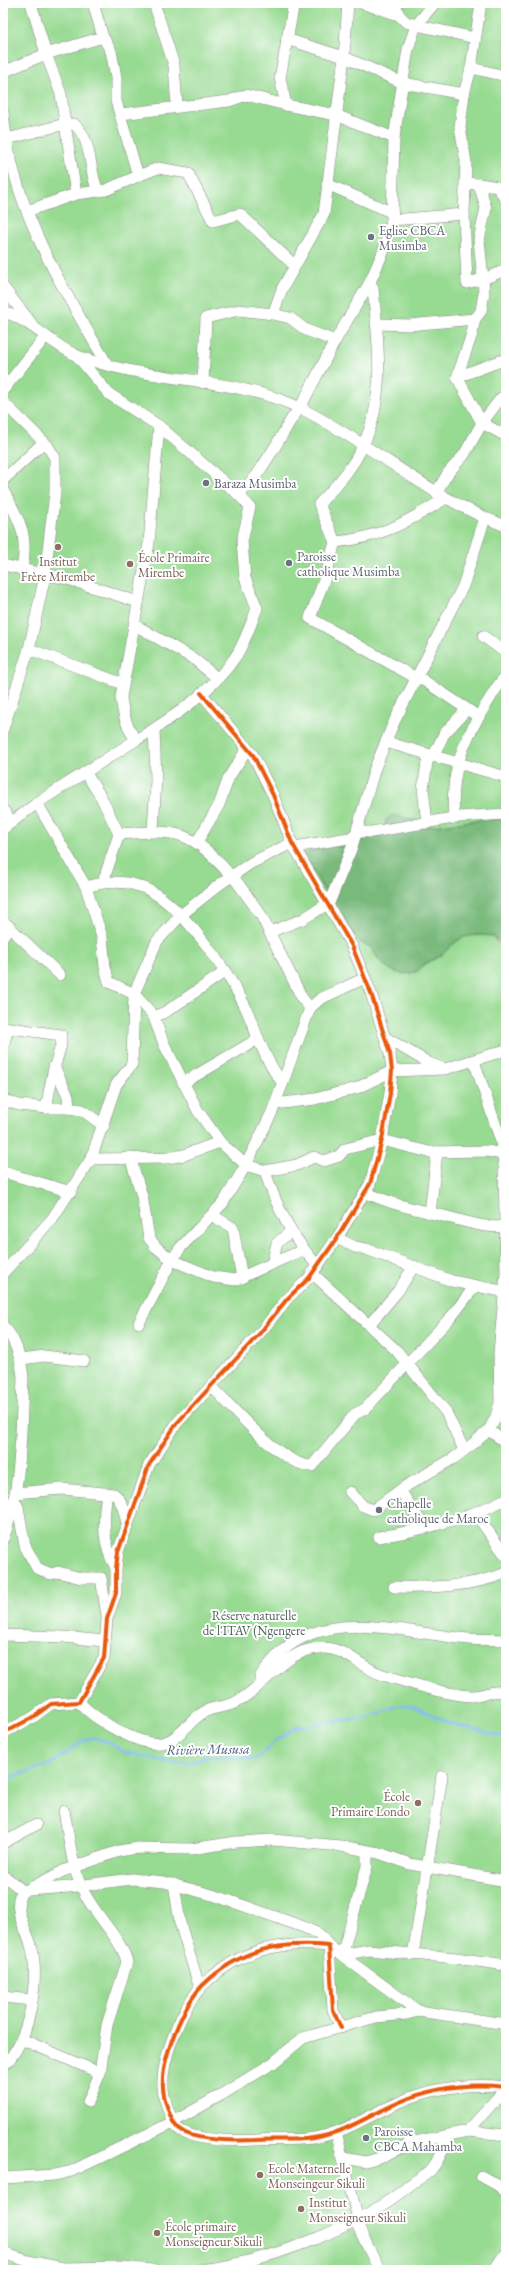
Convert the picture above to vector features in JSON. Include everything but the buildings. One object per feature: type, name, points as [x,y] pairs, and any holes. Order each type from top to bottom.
[{"type":"street","points":[[31,3],[46,54],[61,94],[76,194]]},
{"type":"street","points":[[93,3],[103,37],[111,51],[116,77],[116,101],[138,176]]},
{"type":"street","points":[[154,3],[174,65],[177,107]]},
{"type":"street","points":[[286,105],[280,78],[286,39],[294,3]]},
{"type":"street","points":[[273,314],[282,289],[324,214],[344,57],[348,3]]},
{"type":"street","points":[[361,3],[399,15],[406,22],[416,26],[475,38]]},
{"type":"street","points":[[396,3],[399,15]]},
{"type":"street","points":[[239,495],[257,475],[275,448],[292,418],[300,408],[335,341],[370,282],[393,217],[394,138],[408,49],[416,26],[434,3]]},
{"type":"street","points":[[481,3],[471,68],[464,94],[460,127],[466,162],[464,214],[467,283],[483,279],[506,270]]},
{"type":"street","points":[[3,72],[46,54],[103,37]]},
{"type":"street","points":[[286,39],[344,57],[403,83],[464,94]]},
{"type":"street","points":[[471,68],[506,76]]},
{"type":"street","points":[[121,114],[228,102],[246,94],[286,105],[336,115],[394,138]]},
{"type":"street","points":[[3,112],[4,140],[19,191],[38,239],[58,278],[107,364]]},
{"type":"street","points":[[4,140],[66,124],[74,124],[82,130],[91,159],[98,191]]},
{"type":"street","points":[[27,211],[76,194],[106,190],[158,168],[188,173],[213,221],[240,214],[295,266]]},
{"type":"street","points":[[465,183],[498,187],[506,200]]},
{"type":"street","points":[[327,184],[393,217],[464,214]]},
{"type":"street","points":[[480,184],[486,208],[479,240],[484,293],[481,311],[475,319],[472,334],[457,377],[482,423],[506,436]]},
{"type":"street","points":[[370,282],[373,289],[378,347],[377,388],[372,422],[364,444],[341,481],[319,504],[335,542],[326,575],[310,618],[417,677],[479,717]]},
{"type":"street","points":[[3,287],[34,326],[46,336],[77,356],[109,394],[159,426],[239,495],[250,507],[242,541],[246,578],[257,608],[236,656],[217,678],[201,693],[154,730],[37,803],[7,826],[3,810]]},
{"type":"street","points":[[203,383],[206,318],[239,310],[273,314],[290,318],[306,330],[335,341]]},
{"type":"street","points":[[3,312],[34,326]]},
{"type":"street","points":[[376,324],[409,325],[475,319]]},
{"type":"street","points":[[3,390],[46,336]]},
{"type":"street","points":[[77,356],[149,375],[239,388],[300,408],[364,444],[413,479],[441,496],[485,518],[506,526]]},
{"type":"street","points":[[457,377],[506,359]]},
{"type":"street","points":[[335,542],[376,536],[419,515],[441,496],[448,473],[464,455],[482,423],[501,398]]},
{"type":"street","points":[[3,402],[44,442],[55,458],[55,493],[45,575],[29,649],[3,730]]},
{"type":"street","points":[[136,740],[130,732],[123,713],[121,697],[149,543],[159,426]]},
{"type":"street","points":[[3,480],[44,442]]},
{"type":"street","points":[[3,490],[20,523],[25,540],[22,569]]},
{"type":"street","points":[[270,932],[310,916],[329,903],[356,834],[375,768],[401,706],[463,586],[485,518]]},
{"type":"street","points":[[3,565],[71,580],[138,602]]},
{"type":"street","points":[[135,625],[194,659],[217,678]]},
{"type":"street","points":[[483,636],[506,653]]},
{"type":"street","points":[[29,649],[123,684]]},
{"type":"street","points":[[454,818],[453,788],[457,764],[463,746],[479,717],[506,676]]},
{"type":"street","points":[[79,1702],[104,1658],[104,1641],[107,1619],[116,1593],[116,1568],[127,1525],[144,1476],[167,1435],[210,1386],[260,1333],[287,1299],[315,1270],[337,1238],[365,1192],[374,1172],[388,1110],[392,1071],[386,1038],[352,946],[329,903],[293,845],[264,774],[247,749],[201,693]]},
{"type":"street","points":[[427,823],[423,789],[431,756],[444,734],[467,710]]},
{"type":"street","points":[[153,831],[156,779],[154,730]]},
{"type":"street","points":[[386,742],[457,764],[506,777]]},
{"type":"street","points":[[197,842],[219,805],[228,777],[247,749]]},
{"type":"street","points":[[85,772],[101,797],[119,834],[103,882]]},
{"type":"street","points":[[37,803],[86,887],[102,937],[105,967],[109,982],[134,994],[154,1017],[164,1044],[198,1111],[220,1142],[246,1164],[265,1171],[297,1165],[314,1157],[324,1161],[338,1156],[345,1149],[382,1140],[413,1149],[437,1152],[487,1151],[502,1154]]},
{"type":"street","points":[[3,1273],[52,1219],[71,1192],[91,1159],[104,1126],[116,1085],[132,1064],[134,994],[157,941],[181,915],[232,876],[269,852],[293,845],[454,818],[506,814]]},
{"type":"street","points":[[119,834],[168,831],[197,842],[206,849],[232,876],[270,932],[302,998],[310,1008]]},
{"type":"street","points":[[86,887],[103,882],[140,886],[154,893],[181,915],[226,972],[248,1012],[258,1039],[274,1073],[283,1084]]},
{"type":"street","points":[[3,936],[6,923]]},
{"type":"street","points":[[6,923],[60,975]]},
{"type":"street","points":[[154,1017],[167,1011],[226,972]]},
{"type":"street","points":[[139,1323],[172,1260],[181,1247],[223,1203],[246,1164],[275,1104],[310,1008],[320,999],[365,978]]},
{"type":"street","points":[[3,1047],[6,1027],[61,1036],[61,1045],[54,1066],[46,1108]]},
{"type":"street","points":[[386,1038],[429,1063],[445,1069]]},
{"type":"street","points":[[183,1083],[258,1039]]},
{"type":"street","points":[[275,1104],[315,1099],[357,1088],[392,1071],[445,1069],[506,1050]]},
{"type":"street","points":[[350,1492],[363,1506],[373,1510],[400,1490],[464,1450],[489,1430],[496,1419],[500,1403],[499,1353],[503,1338],[505,1292],[506,1248],[502,1154],[503,1141],[474,1061]]},
{"type":"street","points":[[54,1066],[68,1096],[69,1108]]},
{"type":"street","points":[[3,1100],[19,1105],[82,1110],[104,1126]]},
{"type":"street","points":[[91,1159],[130,1157],[168,1158],[184,1155],[220,1142]]},
{"type":"street","points":[[430,1213],[437,1152]]},
{"type":"street","points":[[130,1157],[142,1196],[149,1238],[156,1247],[172,1260],[213,1277],[228,1279],[242,1278],[303,1250]]},
{"type":"street","points":[[265,1171],[273,1196],[291,1231],[315,1270],[408,1364],[446,1412],[464,1450]]},
{"type":"street","points":[[3,1172],[71,1192]]},
{"type":"street","points":[[365,1192],[397,1205],[486,1226],[505,1226]]},
{"type":"street","points":[[212,1215],[233,1228],[242,1278]]},
{"type":"street","points":[[272,1264],[277,1243],[291,1231]]},
{"type":"street","points":[[337,1238],[355,1247],[366,1249],[452,1281],[505,1292]]},
{"type":"street","points":[[369,1325],[398,1291],[414,1266]]},
{"type":"street","points":[[210,1386],[284,1457],[302,1466],[312,1466],[355,1414],[365,1409],[452,1316],[475,1286]]},
{"type":"street","points":[[3,1326],[8,1330],[21,1359],[22,1405],[9,1522],[3,1539]]},
{"type":"street","points":[[21,1359],[45,1356],[84,1361]]},
{"type":"street","points":[[489,1430],[506,1443]]},
{"type":"street","points":[[11,1502],[62,1489],[107,1493],[118,1497],[127,1525]]},
{"type":"street","points":[[400,1490],[425,1528]]},
{"type":"street","points":[[107,1493],[104,1527],[111,1560],[116,1568]]},
{"type":"street","points":[[379,1537],[425,1528],[475,1513],[506,1499]]},
{"type":"street","points":[[11,1502],[18,1506],[25,1546],[37,1568],[51,1574],[58,1572],[81,1578],[101,1578],[107,1619]]},
{"type":"street","points":[[475,1513],[506,1556]]},
{"type":"street","points":[[394,1587],[438,1588],[470,1583],[506,1573]]},
{"type":"street","points":[[257,1686],[263,1672],[284,1648],[293,1641],[324,1629],[377,1628],[470,1639],[506,1640]]},
{"type":"street","points":[[3,1635],[50,1636],[104,1641]]},
{"type":"street","points":[[3,1733],[32,1718],[51,1704],[79,1702],[96,1718],[109,1726],[145,1741],[160,1743],[173,1738],[203,1712],[236,1702],[295,1654],[315,1648],[331,1648],[384,1675],[434,1689],[478,1696],[490,1691],[506,1692]]},
{"type":"street","points":[[414,1955],[442,1776]]},
{"type":"street","points":[[64,1812],[67,1840],[81,1886],[94,1909],[120,1947],[127,1962],[107,2025],[100,2073],[88,2102]]},
{"type":"street","points":[[3,1843],[36,1825]]},
{"type":"street","points":[[3,2066],[17,2048],[20,2039],[31,2000],[35,1970],[30,1944],[19,1912],[19,1895],[25,1890],[74,1867],[119,1851],[138,1848],[175,1850],[236,1842],[273,1840],[341,1846],[367,1851],[427,1868],[506,1881]]},
{"type":"street","points":[[342,1955],[365,1874],[367,1851]]},
{"type":"street","points":[[506,1864],[506,1871]]},
{"type":"street","points":[[3,1874],[25,1890],[81,1886],[132,1879],[174,1884],[230,1901],[302,1926],[319,1934],[329,1946],[418,2011]]},
{"type":"street","points":[[174,1884],[180,1923],[200,1990]]},
{"type":"street","points":[[329,1946],[295,1944],[268,1947],[256,1951],[228,1967],[200,1990],[188,2008],[175,2036],[166,2064],[163,2086],[164,2098],[173,2122],[184,2133],[229,2141],[306,2139],[336,2132],[401,2101],[436,2090],[474,2084],[506,2087]]},
{"type":"street","points":[[329,1946],[333,2010],[341,2028]]},
{"type":"street","points":[[342,1955],[368,1950],[456,1958],[506,1965]]},
{"type":"street","points":[[3,1997],[31,2000]]},
{"type":"street","points":[[3,2178],[55,2175],[72,2171],[173,2122],[273,2063],[298,2041],[376,2017],[407,2014],[418,2011],[506,2024]]},
{"type":"street","points":[[20,2039],[100,2073]]},
{"type":"street","points":[[468,2131],[506,2087]]},
{"type":"street","points":[[343,2158],[366,2162],[386,2156],[410,2143],[468,2131],[506,2135]]},
{"type":"street","points":[[336,2132],[356,2219],[378,2270]]},
{"type":"street","points":[[198,2270],[278,2252],[300,2245],[356,2219],[390,2200],[430,2171],[436,2162],[448,2136]]},
{"type":"street","points":[[481,2176],[499,2186],[506,2194]]},
{"type":"street","points":[[494,2270],[506,2252]]},
{"type":"street","points":[[3,2253],[28,2261],[63,2268],[152,2270]]},
{"type":"green space","name":"Réserve naturelle de l'ITAV (Ngengere","points":[[3,3],[506,3],[506,817],[384,832],[374,838],[367,838],[355,850],[336,845],[305,853],[321,885],[353,935],[360,942],[371,947],[383,964],[388,968],[401,973],[416,971],[443,954],[456,941],[470,936],[492,936],[506,955],[506,2270],[3,2270]]},
{"type":"green space","points":[[393,815],[417,821],[424,827],[506,817],[506,958],[500,943],[492,936],[470,936],[462,938],[443,954],[416,971],[407,974],[400,973],[383,964],[378,959],[371,947],[360,942],[353,935],[302,854],[336,845],[355,850],[360,841],[378,836],[384,827],[386,820]]},
{"type":"waterway","name":"Rivière Mususa","points":[[3,1780],[51,1764],[86,1739],[94,1738],[111,1743],[124,1752],[172,1763],[192,1762],[205,1756],[248,1759],[258,1758],[275,1741],[297,1727],[367,1717],[393,1707],[404,1705],[413,1706],[449,1723],[506,1738]]},
{"type":"cycle path","points":[[3,1733],[32,1718],[51,1704],[79,1702],[104,1658],[107,1619],[116,1593],[116,1568],[118,1552],[149,1465],[177,1423],[260,1333],[287,1299],[309,1278],[337,1238],[370,1184],[382,1140],[390,1093],[392,1071],[390,1054],[371,993],[352,946],[292,843],[273,795],[253,755],[201,693]]},
{"type":"cycle path","points":[[341,2028],[333,2010],[329,1946],[293,1945],[277,1947],[261,1950],[231,1963],[203,1985],[195,1994],[188,2005],[175,2033],[163,2075],[164,2097],[174,2124],[183,2132],[209,2139],[295,2140],[319,2137],[340,2131],[390,2106],[426,2093],[452,2087],[465,2086],[506,2087]]},
{"type":"place","name":"Eglise CBCA Musimba","points":[[371,237]]},
{"type":"place","name":"Baraza Musimba","points":[[206,483]]},
{"type":"place","name":"Institut Frère Mirembe","points":[[58,547]]},
{"type":"place","name":"Paroisse catholique Musimba","points":[[289,563]]},
{"type":"place","name":"École Primaire Mirembe","points":[[130,564]]},
{"type":"place","name":"Chapelle catholique de Maroc","points":[[379,1510]]},
{"type":"place","name":"École Primaire Londo","points":[[418,1803]]},
{"type":"place","name":"Paroisse CBCA Mahamba","points":[[366,2138]]},
{"type":"place","name":"Ecole Maternelle Monseingeur Sikuli","points":[[260,2175]]},
{"type":"place","name":"Institut Monseigneur Sikuli","points":[[301,2209]]},
{"type":"place","name":"École primaire Monseigneur Sikuli","points":[[157,2233]]}]
